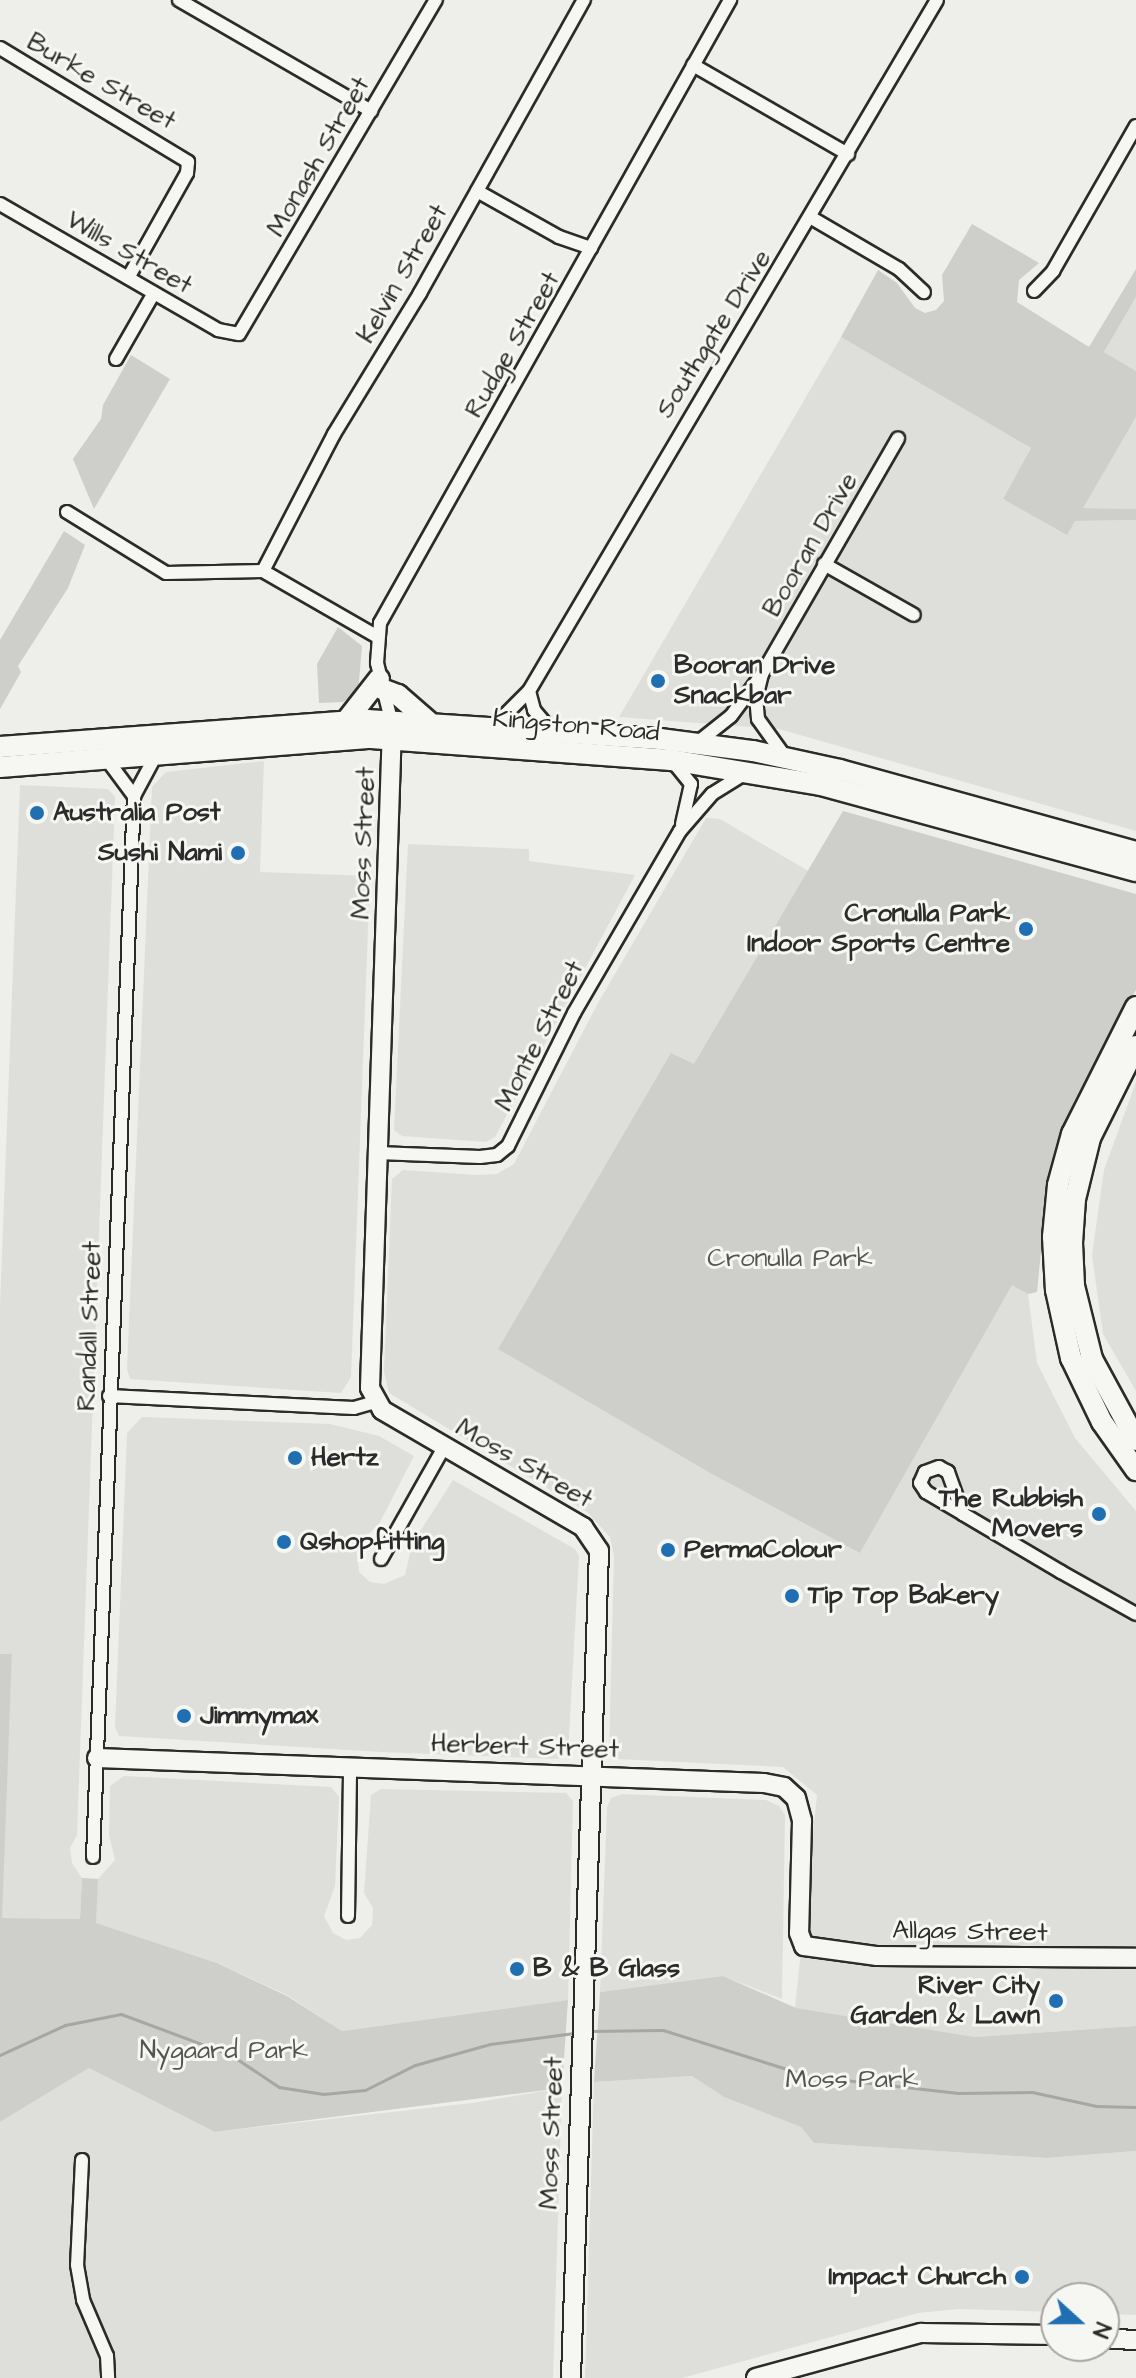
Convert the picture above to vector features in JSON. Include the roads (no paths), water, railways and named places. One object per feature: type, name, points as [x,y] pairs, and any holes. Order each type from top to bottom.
[{"type":"main road","points":[[347,720],[380,684],[428,721]]},
{"type":"main road","name":"Kingston Road","points":[[0,747],[347,720],[392,729],[750,770],[1134,868]]},
{"type":"main road","name":"Kingston Road","points":[[0,767],[108,761],[392,729],[428,721],[697,743],[786,758],[1134,868]]},
{"type":"main road","points":[[1136,1007],[1072,1134],[1058,1185],[1053,1257],[1062,1322],[1080,1381],[1136,1470]]},
{"type":"main road","points":[[1136,1046],[1090,1138],[1075,1199],[1072,1243],[1074,1286],[1092,1359],[1136,1440]]},
{"type":"street","points":[[179,0],[371,111]]},
{"type":"street","name":"Monash Street","points":[[239,334],[436,0]]},
{"type":"street","name":"Rudge Street","points":[[376,636],[730,0]]},
{"type":"street","name":"Southgate Drive","points":[[494,726],[529,691],[937,0]]},
{"type":"street","name":"Kelvin Street","points":[[263,571],[334,434],[477,191],[579,1]]},
{"type":"street","name":"Burke Street","points":[[0,48],[188,162],[187,173],[128,278]]},
{"type":"street","points":[[693,65],[848,154]]},
{"type":"street","points":[[1034,291],[1053,271],[1136,126]]},
{"type":"street","points":[[477,191],[559,237],[591,248]]},
{"type":"street","name":"Wills Street","points":[[0,204],[229,335],[239,334]]},
{"type":"street","points":[[810,217],[899,269],[924,292]]},
{"type":"street","points":[[116,359],[154,293]]},
{"type":"street","name":"Booran Drive","points":[[697,743],[731,716],[762,674],[898,438]]},
{"type":"street","points":[[67,512],[166,573],[263,571],[376,636],[380,684],[392,729]]},
{"type":"street","points":[[824,564],[914,615]]},
{"type":"street","name":"Booran Drive","points":[[762,674],[756,698],[758,719],[786,758]]},
{"type":"street","points":[[529,691],[534,710],[551,730]]},
{"type":"street","name":"Moss Street","points":[[392,729],[370,1388],[375,1402],[400,1423],[583,1527],[598,1545],[571,2378]]},
{"type":"street","name":"Randall Street","points":[[93,1857],[134,796],[156,755]]},
{"type":"street","name":"Monte Street","points":[[671,760],[691,784],[680,831]]},
{"type":"street","points":[[108,761],[134,796]]},
{"type":"street","name":"Monte Street","points":[[378,1153],[480,1157],[497,1155],[508,1146],[574,1013],[680,831],[712,794],[750,770]]},
{"type":"street","points":[[109,1396],[354,1408],[375,1402]]},
{"type":"street","points":[[381,1559],[444,1447]]},
{"type":"street","points":[[963,1514],[1136,1614]]},
{"type":"street","name":"Herbert Street","points":[[97,1758],[591,1775],[784,1787],[796,1798],[802,1821],[799,1933],[804,1946]]},
{"type":"street","points":[[348,1916],[350,1768]]},
{"type":"street","name":"Allgas Street","points":[[804,1946],[877,1956],[1136,1958]]},
{"type":"street","points":[[82,2160],[77,2265],[83,2300],[107,2356],[108,2378]]},
{"type":"street","points":[[756,2378],[921,2333],[1040,2335]]},
{"type":"waterway","points":[[0,2055],[65,2025],[121,2014],[231,2055],[279,2087],[323,2094],[365,2090],[415,2065],[490,2044],[574,2033]]},
{"type":"waterway","points":[[590,2031],[663,2030],[809,2076],[958,2093],[1032,2092],[1096,2106],[1136,2107]]},
{"type":"place","name":"Booran Drive Snackbar","points":[[658,681]]},
{"type":"place","name":"Australia Post","points":[[37,813]]},
{"type":"place","name":"Sushi Nami","points":[[238,853]]},
{"type":"place","name":"Cronulla Park Indoor Sports Centre","points":[[1026,929]]},
{"type":"place","name":"Hertz","points":[[295,1458]]},
{"type":"place","name":"The Rubbish Movers","points":[[1099,1514]]},
{"type":"place","name":"Qshopfitting","points":[[284,1542]]},
{"type":"place","name":"PermaColour","points":[[668,1550]]},
{"type":"place","name":"Tip Top Bakery","points":[[792,1596]]},
{"type":"place","name":"Jimmymax","points":[[184,1716]]},
{"type":"place","name":"B & B Glass","points":[[517,1969]]},
{"type":"place","name":"River City Garden & Lawn","points":[[1056,2001]]},
{"type":"place","name":"Impact Church","points":[[1022,2277]]},
{"type":"park label","name":"Cronulla Park","points":[[790,1259]]},
{"type":"park label","name":"Nygaard Park","points":[[224,2051]]},
{"type":"park label","name":"Moss Park","points":[[852,2080]]}]
